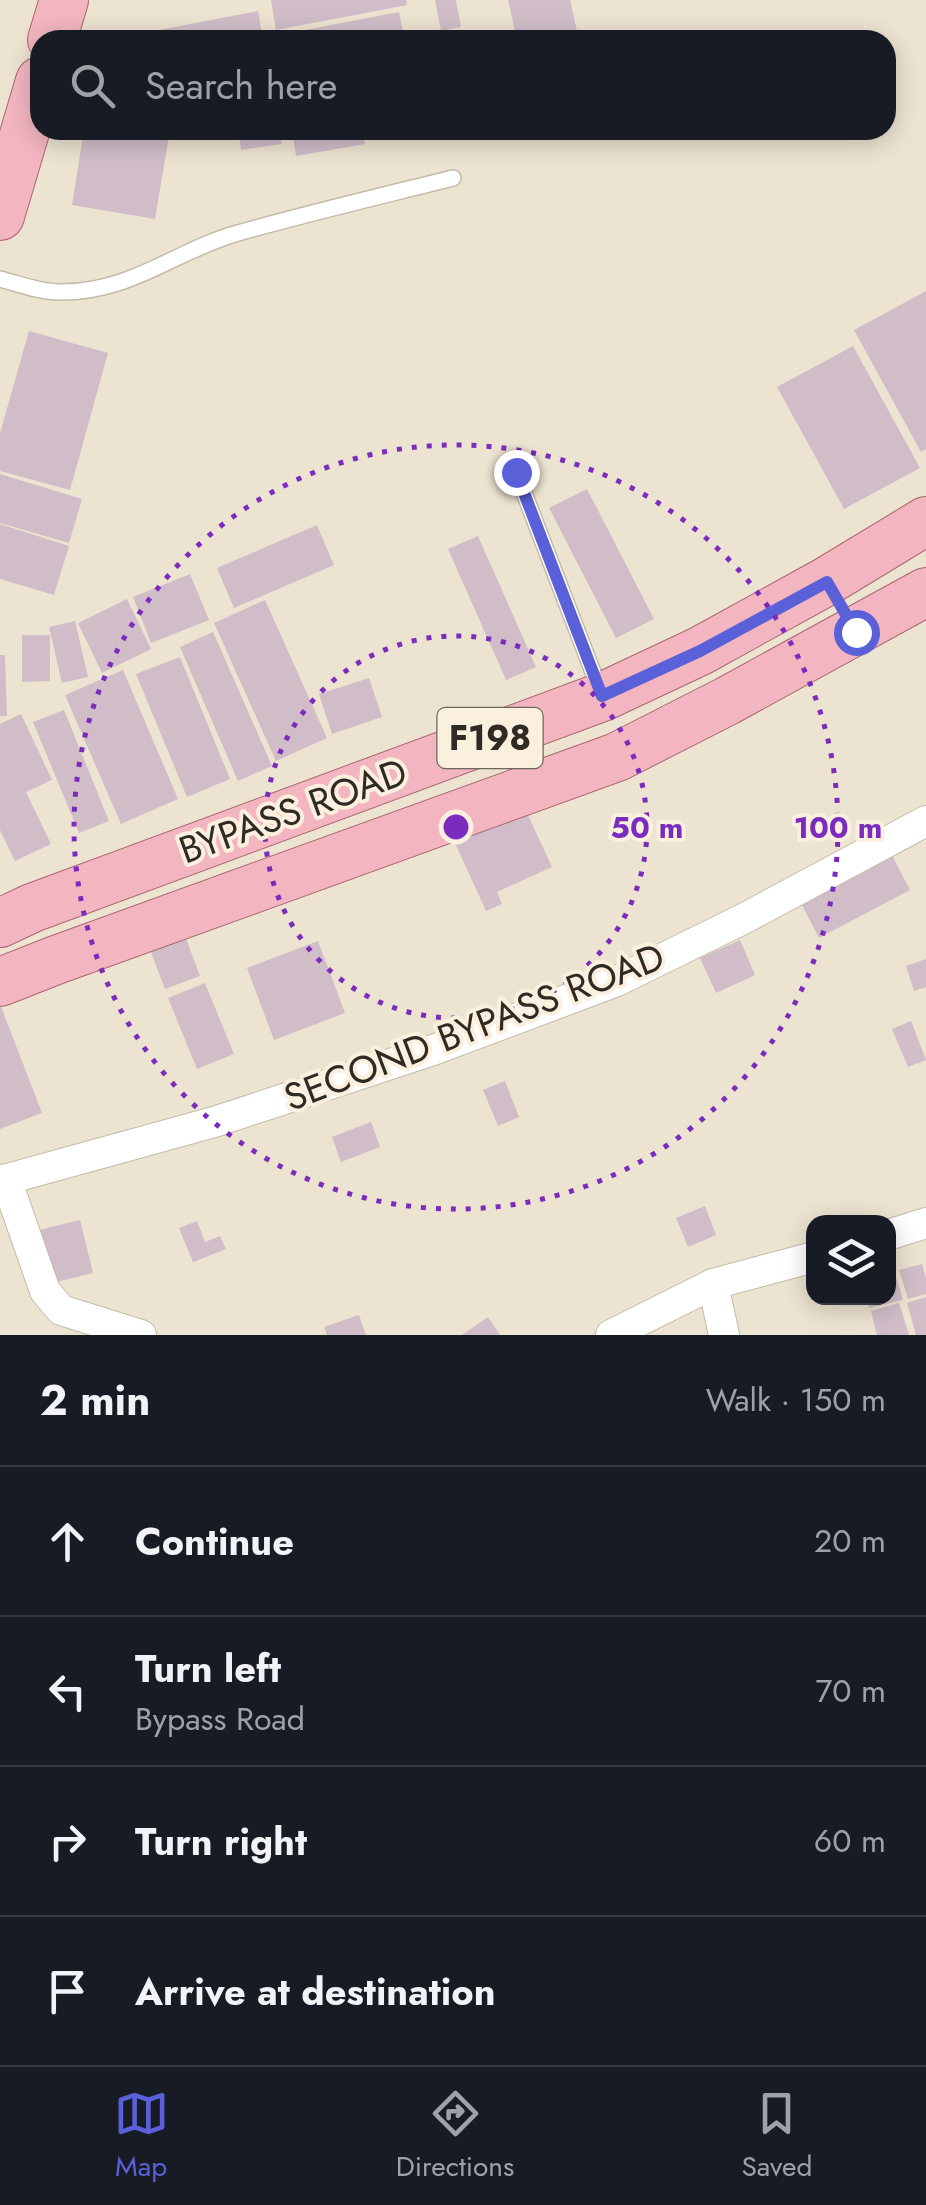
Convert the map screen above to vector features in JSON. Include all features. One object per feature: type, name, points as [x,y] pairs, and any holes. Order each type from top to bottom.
[{"type":"main road","points":[[55,30],[64,0]]},
{"type":"main road","points":[[0,216],[30,115]]},
{"type":"main road","name":"BYPASS ROAD","points":[[16,916],[602,696],[700,651],[827,582],[926,521]]},
{"type":"main road","points":[[827,582],[856,632]]},
{"type":"main road","name":"BYPASS ROAD","points":[[56,960],[617,758],[926,592]]},
{"type":"main road","points":[[16,916],[56,960]]},
{"type":"main road","name":"F198","points":[[0,982],[56,960]]},
{"type":"street","name":"SECOND BYPASS ROAD","points":[[3,1180],[214,1122],[433,1050],[617,981],[926,821]]},
{"type":"street","points":[[3,1180],[44,1291],[61,1310],[141,1335]]},
{"type":"street","points":[[896,1232],[926,1223]]},
{"type":"street","points":[[611,1335],[713,1284],[806,1260]]},
{"type":"street","points":[[713,1284],[724,1335]]},
{"type":"lane","points":[[0,279],[55,292],[92,291],[132,280],[234,234],[453,178]]},
{"type":"lane","points":[[516,472],[602,696]]},
{"type":"building","points":[[271,0],[406,0],[407,5],[276,30]]},
{"type":"building","points":[[435,0],[456,0],[461,27],[441,30]]},
{"type":"building","points":[[508,0],[570,0],[577,30],[515,30]]},
{"type":"building","points":[[258,11],[261,30],[159,30]]},
{"type":"building","points":[[399,12],[403,30],[305,30]]},
{"type":"building","points":[[82,140],[168,140],[155,219],[72,205]]},
{"type":"building","points":[[240,140],[281,140],[282,144],[241,150]]},
{"type":"building","points":[[294,140],[364,140],[365,144],[296,156]]},
{"type":"building","points":[[926,291],[926,449],[921,452],[854,330]]},
{"type":"building","points":[[29,331],[108,353],[70,490],[0,471],[0,433]]},
{"type":"building","points":[[853,346],[920,468],[844,509],[777,387]]},
{"type":"building","points":[[0,474],[82,499],[69,543],[0,523]]},
{"type":"building","points":[[587,489],[654,619],[616,638],[549,508]]},
{"type":"building","points":[[0,524],[69,546],[54,595],[0,579]]},
{"type":"building","points":[[317,525],[334,565],[234,608],[217,568]]},
{"type":"building","points":[[478,536],[536,667],[506,680],[448,549]]},
{"type":"building","points":[[190,574],[209,620],[151,643],[133,597]]},
{"type":"building","points":[[127,599],[151,649],[102,673],[78,623]]},
{"type":"building","points":[[265,600],[327,738],[276,761],[214,623]]},
{"type":"building","points":[[75,621],[88,677],[62,683],[49,627]]},
{"type":"building","points":[[213,632],[272,766],[238,781],[180,647]]},
{"type":"building","points":[[22,635],[50,635],[50,681],[22,682]]},
{"type":"building","points":[[0,655],[5,655],[7,716],[0,716]]},
{"type":"building","points":[[180,657],[230,779],[187,797],[136,674]]},
{"type":"building","points":[[123,670],[178,799],[121,824],[65,695]]},
{"type":"building","points":[[369,678],[382,717],[332,734],[319,694]]},
{"type":"building","points":[[64,710],[109,821],[79,833],[33,722]]},
{"type":"building","points":[[21,714],[52,780],[26,792],[51,844],[15,861],[0,830],[0,724]]},
{"type":"building","points":[[526,811],[552,867],[497,892],[502,904],[486,911],[455,843]]},
{"type":"building","points":[[891,853],[910,890],[819,938],[800,901]]},
{"type":"building","points":[[181,925],[200,976],[165,989],[146,939]]},
{"type":"building","points":[[740,940],[755,975],[716,993],[700,958]]},
{"type":"building","points":[[318,941],[345,1013],[274,1040],[247,968]]},
{"type":"building","points":[[926,959],[926,987],[914,991],[906,966]]},
{"type":"building","points":[[205,983],[234,1054],[197,1069],[168,998]]},
{"type":"building","points":[[0,1004],[42,1113],[0,1129]]},
{"type":"building","points":[[911,1021],[926,1060],[908,1067],[892,1029]]},
{"type":"building","points":[[505,1081],[519,1117],[498,1126],[483,1090]]},
{"type":"building","points":[[371,1122],[380,1147],[341,1162],[332,1137]]},
{"type":"building","points":[[705,1206],[716,1235],[688,1247],[676,1218]]},
{"type":"building","points":[[80,1220],[93,1273],[52,1283],[39,1230]]},
{"type":"building","points":[[197,1221],[205,1242],[220,1236],[226,1249],[193,1262],[179,1228]]},
{"type":"building","points":[[922,1264],[926,1294],[908,1299],[899,1270]]},
{"type":"building","points":[[896,1279],[903,1300],[896,1302]]},
{"type":"building","points":[[926,1297],[926,1335],[916,1335],[907,1303]]},
{"type":"building","points":[[899,1303],[909,1335],[877,1335],[871,1311]]},
{"type":"building","points":[[359,1315],[366,1335],[327,1335],[324,1327]]},
{"type":"building","points":[[488,1317],[500,1335],[462,1335]]},
{"type":"route","points":[[516,472],[602,696],[700,651],[827,582],[856,632]]}]
